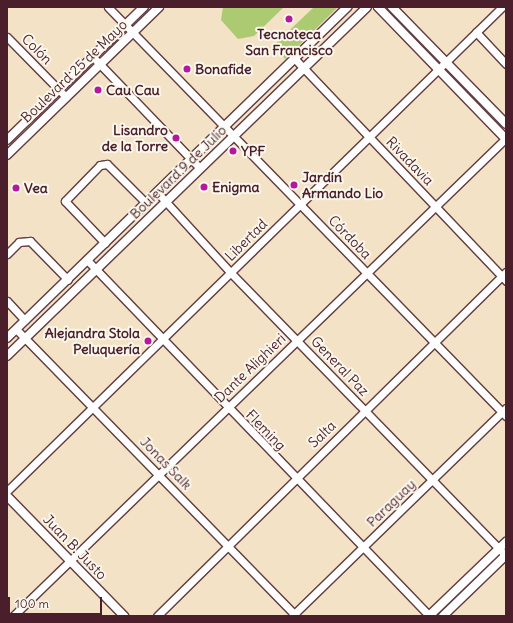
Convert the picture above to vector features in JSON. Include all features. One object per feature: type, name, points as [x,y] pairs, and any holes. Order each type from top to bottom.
[{"type":"main road","name":"Boulevard 25 de Mayo","points":[[7,140],[144,7]]},
{"type":"main road","name":"Boulevard 25 de Mayo","points":[[7,155],[159,7]]},
{"type":"main road","name":"Boulevard 9 de Julio","points":[[7,338],[191,159],[226,127],[347,7]]},
{"type":"main road","name":"Boulevard 9 de Julio","points":[[7,356],[366,7]]},
{"type":"main road","points":[[378,7],[506,138]]},
{"type":"main road","points":[[392,7],[506,124]]},
{"type":"main road","name":"Juan B. Justo","points":[[7,496],[124,616]]},
{"type":"main road","points":[[429,616],[506,542]]},
{"type":"main road","points":[[443,616],[506,556]]},
{"type":"street","name":"Córdoba","points":[[108,7],[234,135],[434,343],[505,412]]},
{"type":"street","name":"Libertad","points":[[7,491],[94,408],[368,136],[502,7]]},
{"type":"street","points":[[476,32],[506,64]]},
{"type":"street","name":"Colón","points":[[7,37],[66,97]]},
{"type":"street","points":[[93,57],[200,168]]},
{"type":"street","name":"Rivadavia","points":[[294,58],[504,276]]},
{"type":"street","name":"Dante Alighieri","points":[[13,616],[506,138]]},
{"type":"street","points":[[105,243],[66,204],[66,199],[100,165],[107,164],[146,203]]},
{"type":"street","name":"General Paz","points":[[157,192],[231,273],[506,556]]},
{"type":"street","points":[[7,254],[19,242],[30,241],[68,280]]},
{"type":"street","name":"Fleming","points":[[87,260],[162,341],[429,616]]},
{"type":"street","name":"Salta","points":[[157,616],[295,478],[504,276]]},
{"type":"street","points":[[7,301],[25,320]]},
{"type":"street","name":"Jonas Salk","points":[[16,329],[294,615]]},
{"type":"street","name":"Paraguay","points":[[294,615],[505,412]]},
{"type":"green space","points":[[223,7],[284,7],[254,36],[238,39],[221,20]]},
{"type":"green space","points":[[314,7],[338,7],[285,59],[273,46]]},
{"type":"place","name":"Tecnoteca San Francisco","points":[[289,19]]},
{"type":"place","name":"Bonafide","points":[[187,69]]},
{"type":"place","name":"Cau Cau","points":[[98,90]]},
{"type":"place","name":"Lisandro de la Torre","points":[[176,138]]},
{"type":"place","name":"YPF","points":[[233,151]]},
{"type":"place","name":"Jardín Armando Lio","points":[[294,185]]},
{"type":"place","name":"Enigma","points":[[204,187]]},
{"type":"place","name":"Vea","points":[[16,188]]},
{"type":"place","name":"Alejandra Stola Peluquería","points":[[148,341]]}]
